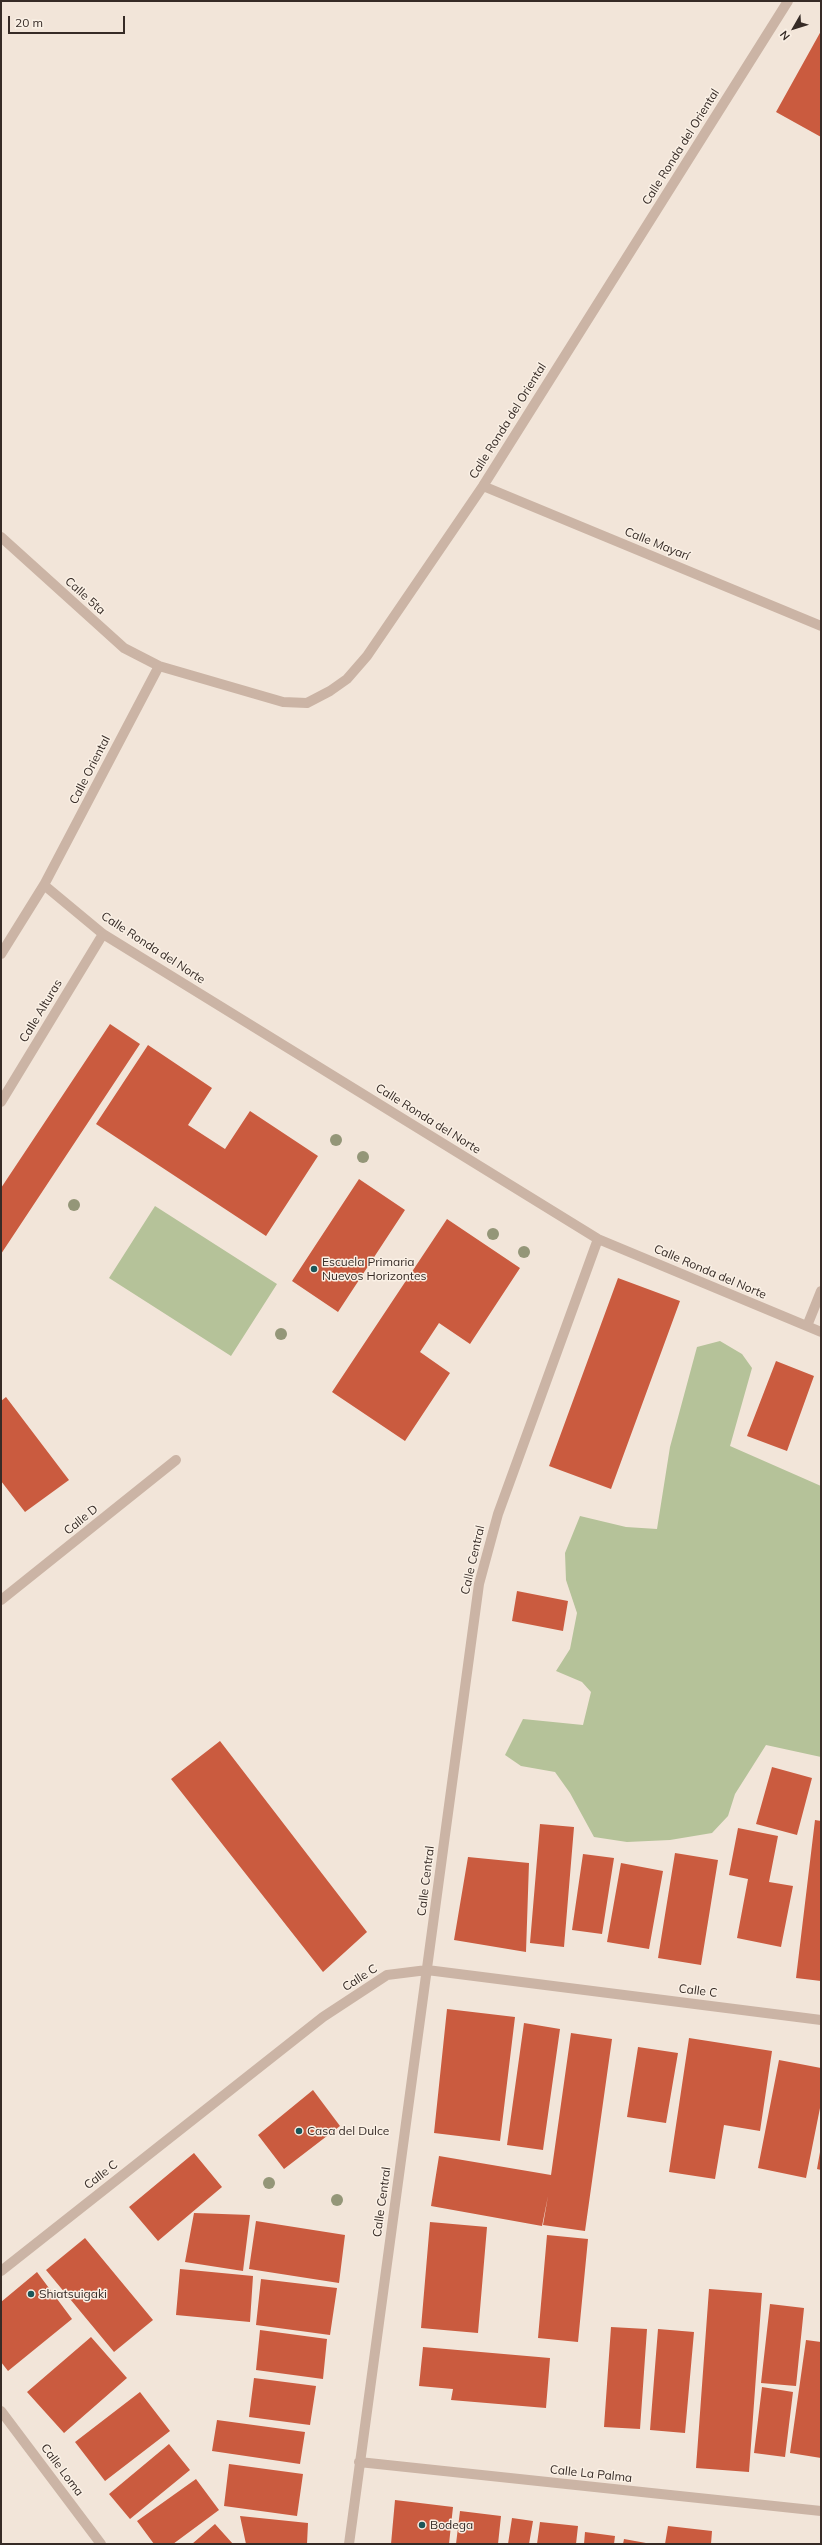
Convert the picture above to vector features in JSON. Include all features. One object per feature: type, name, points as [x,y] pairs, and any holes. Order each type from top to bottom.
[{"type":"street","name":"Calle Ronda del Oriental","points":[[159,666],[283,702],[307,703],[330,691],[347,679],[367,656],[483,486],[788,1]]},
{"type":"street","name":"Calle Mayarí","points":[[483,486],[821,626]]},
{"type":"street","name":"Calle 5ta","points":[[1,537],[124,648],[159,666]]},
{"type":"street","name":"Calle Oriental","points":[[1,954],[44,886],[159,666]]},
{"type":"street","name":"Calle Ronda del Norte","points":[[44,886],[103,934],[598,1239],[821,1332]]},
{"type":"street","name":"Calle Alturas","points":[[1,1102],[4,1089],[103,934]]},
{"type":"street","name":"Calle Central","points":[[349,2544],[479,1584],[498,1514],[598,1239]]},
{"type":"street","points":[[807,1326],[821,1291]]},
{"type":"street","name":"Calle D","points":[[1,1600],[176,1460]]},
{"type":"street","name":"Calle C","points":[[1,2271],[323,2018],[388,1975],[427,1970],[821,2020]]},
{"type":"street","name":"Calle Loma","points":[[1,2411],[101,2544]]},
{"type":"street","name":"Calle La Palma","points":[[359,2462],[821,2511]]},
{"type":"green space","points":[[155,1206],[277,1284],[231,1356],[109,1278]]},
{"type":"green space","points":[[720,1341],[742,1354],[752,1368],[730,1446],[821,1486],[821,1757],[766,1745],[735,1794],[728,1816],[712,1833],[670,1840],[627,1842],[594,1837],[570,1793],[555,1772],[521,1766],[505,1755],[523,1719],[583,1725],[591,1692],[582,1682],[556,1671],[570,1649],[577,1613],[566,1580],[565,1553],[580,1516],[626,1527],[657,1529],[670,1447],[697,1347]]},
{"type":"building","points":[[821,31],[821,137],[776,112]]},
{"type":"building","points":[[110,1024],[140,1044],[1,1254],[1,1188]]},
{"type":"building","points":[[148,1045],[212,1088],[188,1125],[225,1149],[250,1111],[318,1156],[266,1236],[96,1124]]},
{"type":"building","points":[[359,1179],[405,1210],[338,1312],[292,1281]]},
{"type":"building","points":[[447,1219],[520,1268],[470,1344],[439,1323],[420,1352],[450,1373],[405,1441],[332,1392]]},
{"type":"building","points":[[618,1278],[680,1301],[611,1489],[549,1466]]},
{"type":"building","points":[[776,1361],[814,1376],[787,1451],[747,1436]]},
{"type":"building","points":[[6,1397],[69,1480],[25,1512],[1,1481],[1,1401]]},
{"type":"building","points":[[517,1591],[568,1601],[563,1631],[512,1621]]},
{"type":"building","points":[[220,1741],[367,1932],[323,1972],[171,1779]]},
{"type":"building","points":[[772,1767],[812,1778],[797,1835],[756,1824]]},
{"type":"building","points":[[815,1820],[821,1821],[821,1981],[796,1978]]},
{"type":"building","points":[[540,1824],[574,1827],[564,1947],[530,1943]]},
{"type":"building","points":[[738,1828],[778,1836],[769,1882],[793,1886],[781,1947],[737,1938],[748,1879],[729,1875]]},
{"type":"building","points":[[675,1853],[718,1860],[701,1965],[658,1958]]},
{"type":"building","points":[[583,1854],[614,1858],[602,1934],[572,1930]]},
{"type":"building","points":[[468,1857],[529,1863],[526,1952],[454,1940]]},
{"type":"building","points":[[621,1863],[663,1871],[649,1949],[607,1942]]},
{"type":"building","points":[[447,2009],[515,2017],[500,2141],[434,2133]]},
{"type":"building","points":[[524,2023],[560,2029],[543,2150],[507,2145]]},
{"type":"building","points":[[571,2033],[612,2039],[585,2231],[543,2225],[548,2196],[542,2226],[431,2206],[439,2156],[551,2175]]},
{"type":"building","points":[[689,2038],[772,2051],[760,2131],[724,2125],[715,2179],[669,2172]]},
{"type":"building","points":[[638,2047],[678,2053],[666,2123],[627,2117]]},
{"type":"building","points":[[779,2060],[821,2068],[821,2103],[806,2178],[758,2168]]},
{"type":"building","name":"Casa del Dulce","points":[[313,2090],[340,2126],[284,2169],[258,2135]]},
{"type":"building","points":[[821,2152],[821,2170],[817,2169]]},
{"type":"building","points":[[194,2153],[222,2187],[158,2241],[129,2207]]},
{"type":"building","points":[[194,2213],[250,2215],[243,2271],[185,2262]]},
{"type":"building","points":[[256,2221],[345,2235],[339,2283],[249,2269]]},
{"type":"building","points":[[430,2222],[487,2227],[478,2333],[421,2328]]},
{"type":"building","points":[[547,2235],[588,2239],[578,2342],[538,2338]]},
{"type":"building","points":[[85,2238],[153,2320],[114,2352],[46,2270]]},
{"type":"building","points":[[180,2269],[253,2276],[250,2322],[176,2315]]},
{"type":"building","points":[[37,2272],[72,2319],[8,2371],[1,2362],[1,2302]]},
{"type":"building","points":[[261,2279],[337,2288],[330,2335],[256,2325]]},
{"type":"building","points":[[709,2289],[762,2293],[749,2472],[696,2468]]},
{"type":"building","points":[[770,2304],[804,2308],[796,2386],[761,2383]]},
{"type":"building","points":[[611,2327],[647,2329],[640,2429],[604,2427]]},
{"type":"building","points":[[658,2329],[694,2332],[685,2433],[650,2430]]},
{"type":"building","points":[[260,2330],[327,2339],[323,2379],[256,2370]]},
{"type":"building","points":[[91,2337],[127,2378],[64,2433],[27,2392]]},
{"type":"building","points":[[806,2340],[821,2342],[821,2458],[790,2453]]},
{"type":"building","points":[[423,2347],[550,2358],[546,2408],[451,2400],[453,2389],[419,2386]]},
{"type":"building","points":[[254,2378],[316,2386],[310,2425],[249,2417]]},
{"type":"building","points":[[762,2387],[793,2392],[785,2457],[754,2453]]},
{"type":"building","points":[[140,2392],[170,2431],[105,2481],[75,2442]]},
{"type":"building","points":[[217,2420],[305,2432],[300,2464],[212,2451]]},
{"type":"building","points":[[169,2444],[190,2470],[130,2519],[109,2494]]},
{"type":"building","points":[[229,2464],[303,2474],[297,2516],[224,2506]]},
{"type":"building","points":[[196,2479],[219,2510],[173,2544],[154,2544],[137,2521]]},
{"type":"building","name":"Bodega","points":[[395,2500],[453,2507],[449,2544],[391,2544]]},
{"type":"building","points":[[460,2511],[501,2516],[498,2544],[456,2544]]},
{"type":"building","points":[[240,2516],[308,2523],[307,2544],[246,2544]]},
{"type":"building","points":[[512,2518],[533,2521],[529,2544],[508,2544]]},
{"type":"building","points":[[540,2522],[578,2526],[576,2544],[537,2544]]},
{"type":"building","points":[[215,2524],[233,2544],[192,2544]]},
{"type":"building","points":[[668,2526],[712,2531],[711,2544],[665,2544]]},
{"type":"building","points":[[585,2532],[615,2536],[614,2544],[584,2544]]},
{"type":"building","points":[[624,2539],[646,2543],[646,2544],[623,2544]]},
{"type":"place","name":"Escuela Primaria Nuevos Horizontes","points":[[314,1269]]},
{"type":"place","name":"Casa del Dulce","points":[[299,2131]]},
{"type":"place","name":"Shiatsuigaki","points":[[31,2294]]},
{"type":"place","name":"Bodega","points":[[422,2525]]}]
